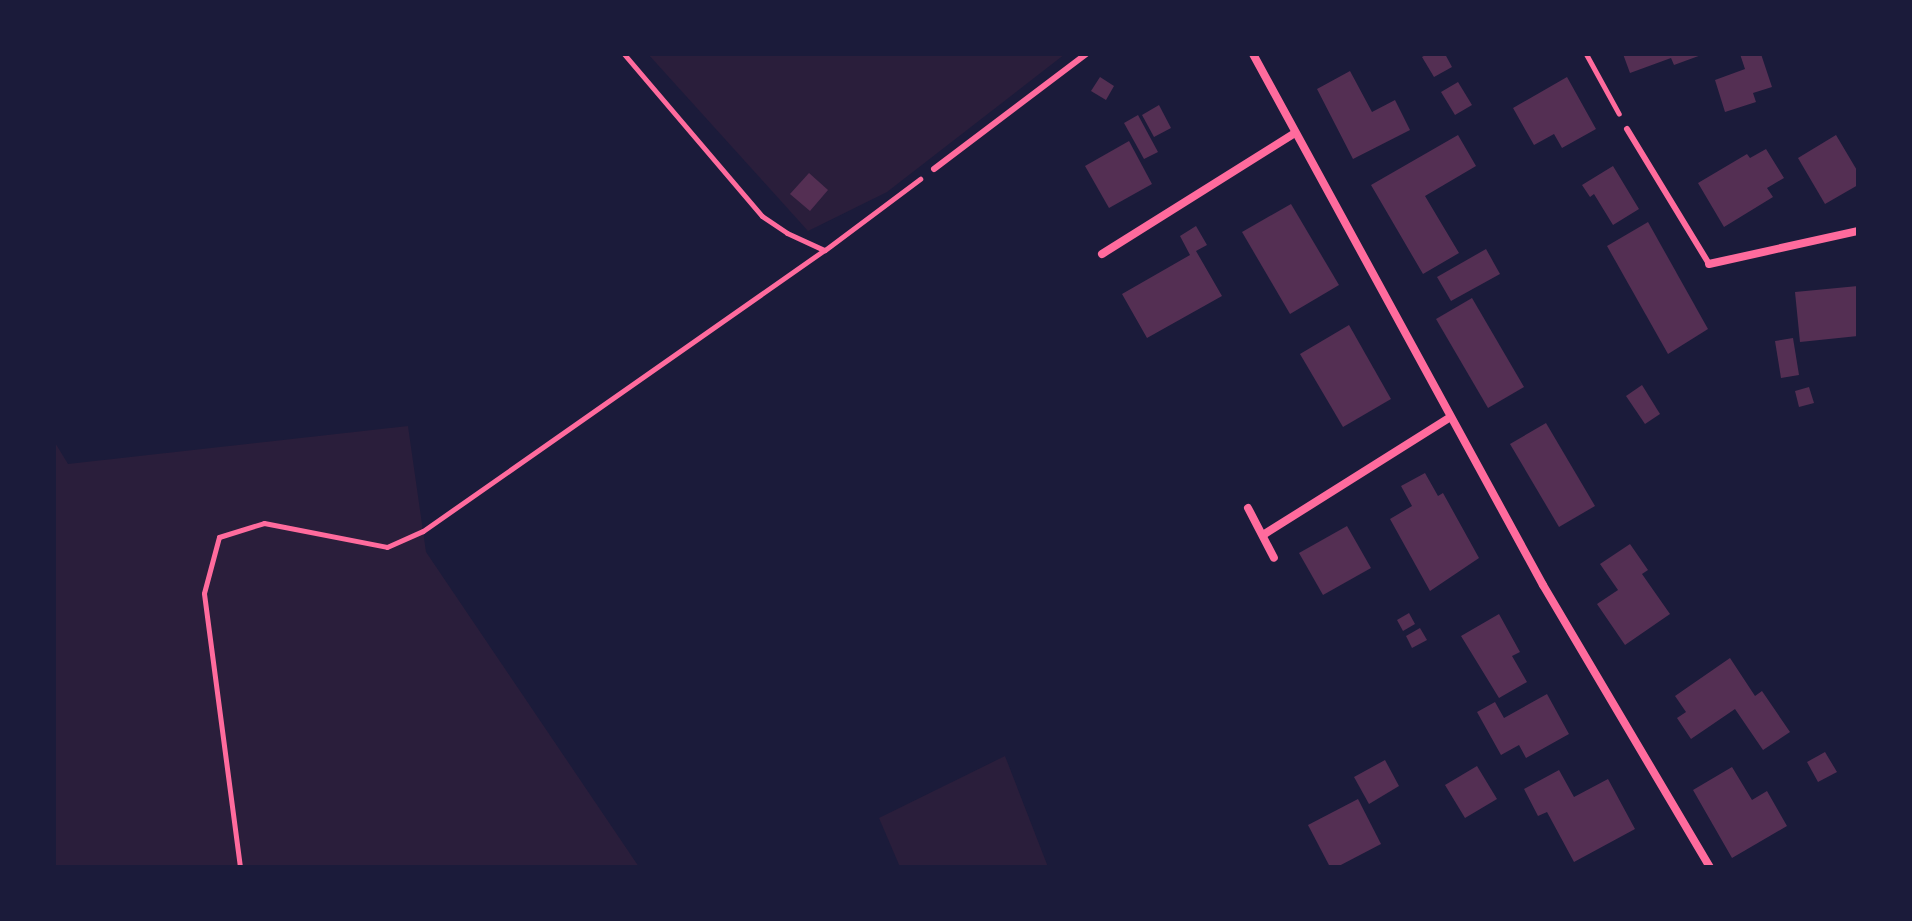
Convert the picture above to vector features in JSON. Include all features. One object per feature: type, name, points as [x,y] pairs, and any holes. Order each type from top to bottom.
[{"type":"street","points":[[1253,54],[1449,418],[1543,585],[1710,867]]},
{"type":"street","points":[[1102,254],[1295,133]]},
{"type":"street","points":[[1709,264],[1858,231]]},
{"type":"street","points":[[1263,535],[1449,418]]},
{"type":"street","points":[[1248,508],[1274,558]]},
{"type":"lane","points":[[934,169],[1086,54]]},
{"type":"lane","points":[[1627,129],[1709,264]]},
{"type":"path","points":[[624,54],[762,216],[787,233],[825,250]]},
{"type":"path","points":[[1586,54],[1627,129]]},
{"type":"path","points":[[240,867],[204,593],[219,537],[264,523],[387,547],[423,531],[825,250],[934,169]]},
{"type":"shaded area","points":[[648,54],[1065,54],[887,192],[808,231]]},
{"type":"shaded area","points":[[408,426],[426,552],[639,867],[54,867],[54,441],[68,464]]},
{"type":"shaded area","points":[[1005,756],[1048,867],[900,867],[879,818]]},
{"type":"building","points":[[1445,54],[1452,67],[1434,77],[1422,57]]},
{"type":"building","points":[[1623,54],[1704,54],[1674,65],[1671,58],[1630,73]]},
{"type":"building","points":[[1740,54],[1761,54],[1772,87],[1753,93],[1756,102],[1725,112],[1715,80],[1745,69]]},
{"type":"building","points":[[1350,71],[1372,112],[1395,100],[1410,130],[1353,159],[1317,89]]},
{"type":"building","points":[[1100,77],[1114,86],[1106,100],[1091,91]]},
{"type":"building","points":[[1567,77],[1596,129],[1562,148],[1554,134],[1534,145],[1513,108]]},
{"type":"building","points":[[1458,82],[1472,105],[1455,115],[1441,92]]},
{"type":"building","points":[[1159,105],[1171,128],[1154,137],[1142,115]]},
{"type":"building","points":[[1138,115],[1158,152],[1144,159],[1124,123]]},
{"type":"building","points":[[1458,135],[1476,166],[1425,196],[1459,253],[1423,274],[1371,185]]},
{"type":"building","points":[[1836,135],[1858,172],[1858,185],[1825,204],[1798,158]]},
{"type":"building","points":[[1129,141],[1152,184],[1109,208],[1085,166]]},
{"type":"building","points":[[1766,149],[1784,178],[1767,188],[1773,197],[1724,227],[1698,183],[1747,154],[1750,158]]},
{"type":"building","points":[[1613,166],[1639,209],[1613,225],[1594,194],[1590,197],[1582,185]]},
{"type":"building","points":[[809,173],[828,190],[810,211],[790,194]]},
{"type":"building","points":[[1291,204],[1339,285],[1290,314],[1242,232]]},
{"type":"building","points":[[1648,222],[1708,329],[1668,354],[1607,246]]},
{"type":"building","points":[[1196,226],[1207,245],[1196,251],[1222,296],[1147,338],[1122,294],[1190,255],[1180,236]]},
{"type":"building","points":[[1486,249],[1500,274],[1451,301],[1437,277]]},
{"type":"building","points":[[1858,286],[1858,336],[1800,342],[1795,292]]},
{"type":"building","points":[[1472,298],[1524,387],[1488,408],[1436,319]]},
{"type":"building","points":[[1349,325],[1391,399],[1343,427],[1300,354]]},
{"type":"building","points":[[1793,338],[1799,375],[1781,378],[1775,341]]},
{"type":"building","points":[[1642,385],[1660,414],[1645,424],[1626,396]]},
{"type":"building","points":[[1809,387],[1814,403],[1799,407],[1795,391]]},
{"type":"building","points":[[1546,423],[1595,506],[1559,527],[1510,444]]},
{"type":"building","points":[[1425,473],[1438,496],[1443,493],[1479,558],[1430,591],[1390,519],[1412,506],[1401,486]]},
{"type":"building","points":[[1347,526],[1371,568],[1323,595],[1299,553]]},
{"type":"building","points":[[1630,544],[1648,570],[1642,574],[1670,614],[1625,645],[1597,604],[1618,590],[1600,564]]},
{"type":"building","points":[[1409,613],[1415,624],[1403,631],[1397,620]]},
{"type":"building","points":[[1499,614],[1520,652],[1512,656],[1527,682],[1499,698],[1461,636]]},
{"type":"building","points":[[1420,628],[1427,640],[1412,648],[1406,636]]},
{"type":"building","points":[[1730,658],[1755,696],[1762,691],[1790,732],[1763,750],[1735,709],[1691,739],[1677,718],[1686,712],[1675,696]]},
{"type":"building","points":[[1547,694],[1569,734],[1526,758],[1519,745],[1501,755],[1477,712],[1495,702],[1504,718]]},
{"type":"building","points":[[1825,752],[1837,772],[1818,782],[1807,762]]},
{"type":"building","points":[[1385,760],[1399,786],[1369,804],[1354,777]]},
{"type":"building","points":[[1477,766],[1497,799],[1465,818],[1445,785]]},
{"type":"building","points":[[1732,767],[1752,800],[1767,791],[1787,826],[1732,858],[1693,790]]},
{"type":"building","points":[[1559,770],[1574,797],[1608,779],[1635,829],[1574,862],[1547,812],[1538,816],[1524,789]]},
{"type":"building","points":[[1358,799],[1381,844],[1337,867],[1330,867],[1308,825]]}]
